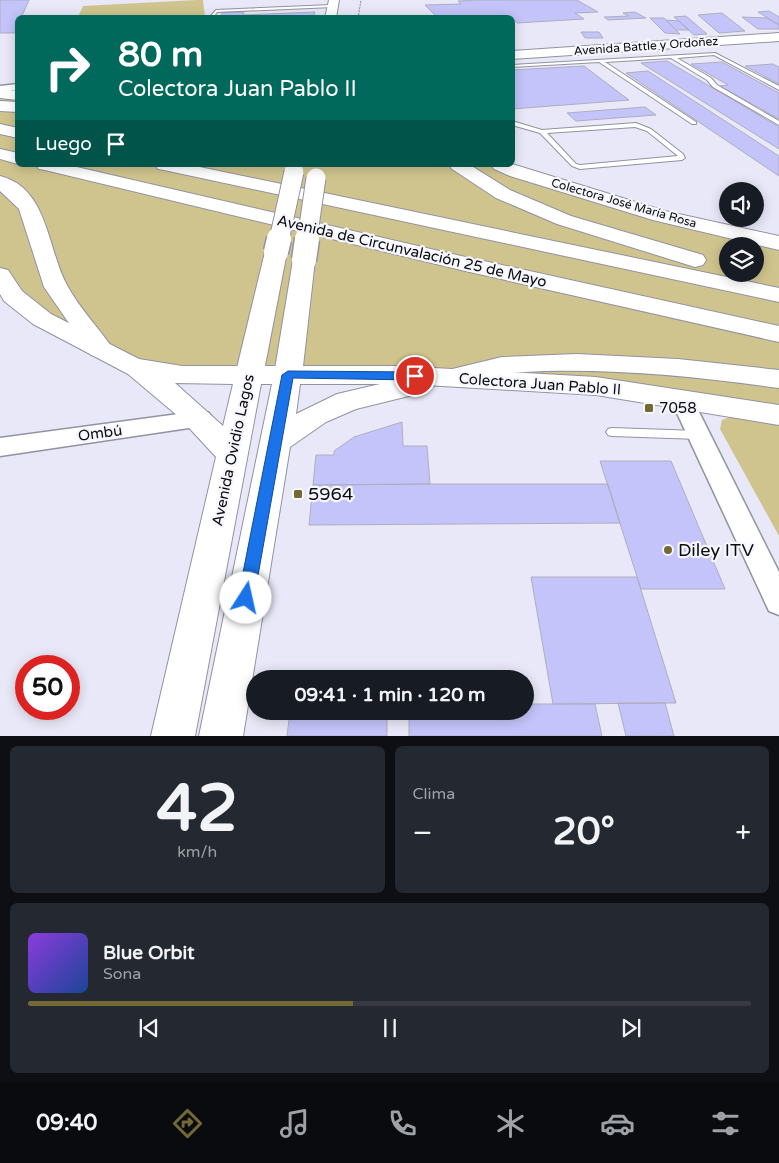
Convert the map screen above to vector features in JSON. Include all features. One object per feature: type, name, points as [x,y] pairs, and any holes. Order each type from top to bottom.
[{"type":"main road","name":"Avenida Battle y Ordoñez","points":[[515,55],[778,38]]},
{"type":"main road","points":[[0,94],[15,96]]},
{"type":"main road","points":[[0,106],[15,107]]},
{"type":"main road","points":[[0,130],[15,132]]},
{"type":"main road","points":[[0,154],[15,157]]},
{"type":"main road","name":"Avenida de Circunvalación 25 de Mayo","points":[[53,167],[461,263],[779,334]]},
{"type":"main road","name":"Avenida de Circunvalación 25 de Mayo","points":[[173,167],[779,295]]},
{"type":"main road","points":[[461,167],[503,194],[564,220],[719,267]]},
{"type":"main road","name":"Colectora José María Rosa","points":[[505,167],[660,216],[779,243]]},
{"type":"main road","name":"Avenida Ovidio Lagos","points":[[174,736],[294,168]]},
{"type":"main road","points":[[221,736],[288,375],[317,172]]},
{"type":"main road","points":[[0,182],[13,191],[29,207],[56,287],[100,349]]},
{"type":"main road","name":"Colectora Juan Pablo II","points":[[0,275],[13,296],[42,318],[132,366],[182,375],[450,378],[596,386],[779,415]]},
{"type":"main road","points":[[764,280],[779,284]]},
{"type":"main road","points":[[275,442],[316,415],[348,401],[507,365],[569,362],[632,363],[779,379]]},
{"type":"main road","points":[[132,366],[166,388],[201,419],[232,455]]},
{"type":"street","points":[[0,89],[15,87]]},
{"type":"street","points":[[681,398],[779,602]]},
{"type":"street","name":"Ombú","points":[[0,447],[201,419]]},
{"type":"lane","points":[[214,15],[216,11],[333,3]]},
{"type":"lane","points":[[515,66],[715,54],[779,88]]},
{"type":"lane","points":[[671,56],[710,79],[715,86],[779,123]]},
{"type":"lane","points":[[600,61],[694,124]]},
{"type":"lane","points":[[515,124],[542,132],[636,126],[649,130],[681,155],[682,158],[580,167],[574,165],[542,132]]},
{"type":"lane","points":[[612,432],[699,435]]},
{"type":"path","points":[[358,15],[361,0]]},
{"type":"shaded area","points":[[203,0],[205,15],[79,15],[83,6]]},
{"type":"shaded area","points":[[0,94],[15,96],[15,167],[507,167],[758,237],[719,237],[719,282],[764,282],[764,239],[779,243],[779,415],[681,398],[132,366],[42,319],[0,275]]},
{"type":"shaded area","points":[[735,415],[779,423],[779,536],[720,429],[722,420]]},
{"type":"building","points":[[0,0],[29,0],[22,15],[15,15],[14,33],[0,33]]},
{"type":"building","points":[[577,0],[598,12],[575,13],[584,19],[517,23],[515,15],[435,15],[425,5],[461,4],[458,1]]},
{"type":"building","points":[[769,11],[779,17],[779,25],[758,12]]},
{"type":"building","points":[[223,12],[244,12],[242,15],[221,15]]},
{"type":"building","points":[[315,12],[314,15],[242,15]]},
{"type":"building","points":[[635,12],[646,18],[608,20],[604,17],[629,16],[623,13]]},
{"type":"building","points":[[722,13],[745,31],[719,33],[698,15]]},
{"type":"building","points":[[686,16],[707,34],[694,35],[674,17]]},
{"type":"building","points":[[742,17],[767,18],[779,25],[779,29],[758,29]]},
{"type":"building","points":[[650,18],[664,18],[680,34],[665,33]]},
{"type":"building","points":[[666,20],[679,21],[689,30],[676,30]]},
{"type":"building","points":[[581,32],[599,32],[603,38],[585,38]]},
{"type":"building","points":[[667,61],[779,127],[779,149],[641,63]]},
{"type":"building","points":[[722,62],[779,93],[779,119],[720,86],[728,85],[691,64]]},
{"type":"building","points":[[773,64],[779,67],[779,84],[745,66]]},
{"type":"building","points":[[584,66],[629,100],[515,109],[515,70]]},
{"type":"building","points":[[648,71],[779,156],[779,176],[626,73]]},
{"type":"building","points":[[645,107],[656,115],[576,121],[567,113]]},
{"type":"building","points":[[402,422],[403,446],[427,446],[430,484],[313,485],[316,455],[334,455],[334,451],[354,437]]},
{"type":"building","name":"Diley ITV","points":[[600,461],[671,461],[725,589],[641,589]]},
{"type":"building","points":[[608,484],[620,523],[309,525],[313,485]]},
{"type":"building","points":[[531,577],[637,577],[676,703],[553,704]]},
{"type":"building","points":[[618,703],[665,703],[674,736],[626,736]]},
{"type":"building","points":[[534,704],[595,704],[602,736],[409,736],[409,720],[534,720]]},
{"type":"building","points":[[289,720],[387,720],[387,736],[287,736]]},
{"type":"place","name":"7058","points":[[649,408]]},
{"type":"place","name":"5964","points":[[298,494]]},
{"type":"place","name":"Diley ITV","points":[[668,550]]},
{"type":"route","points":[[246,598],[288,375],[415,376]]}]
